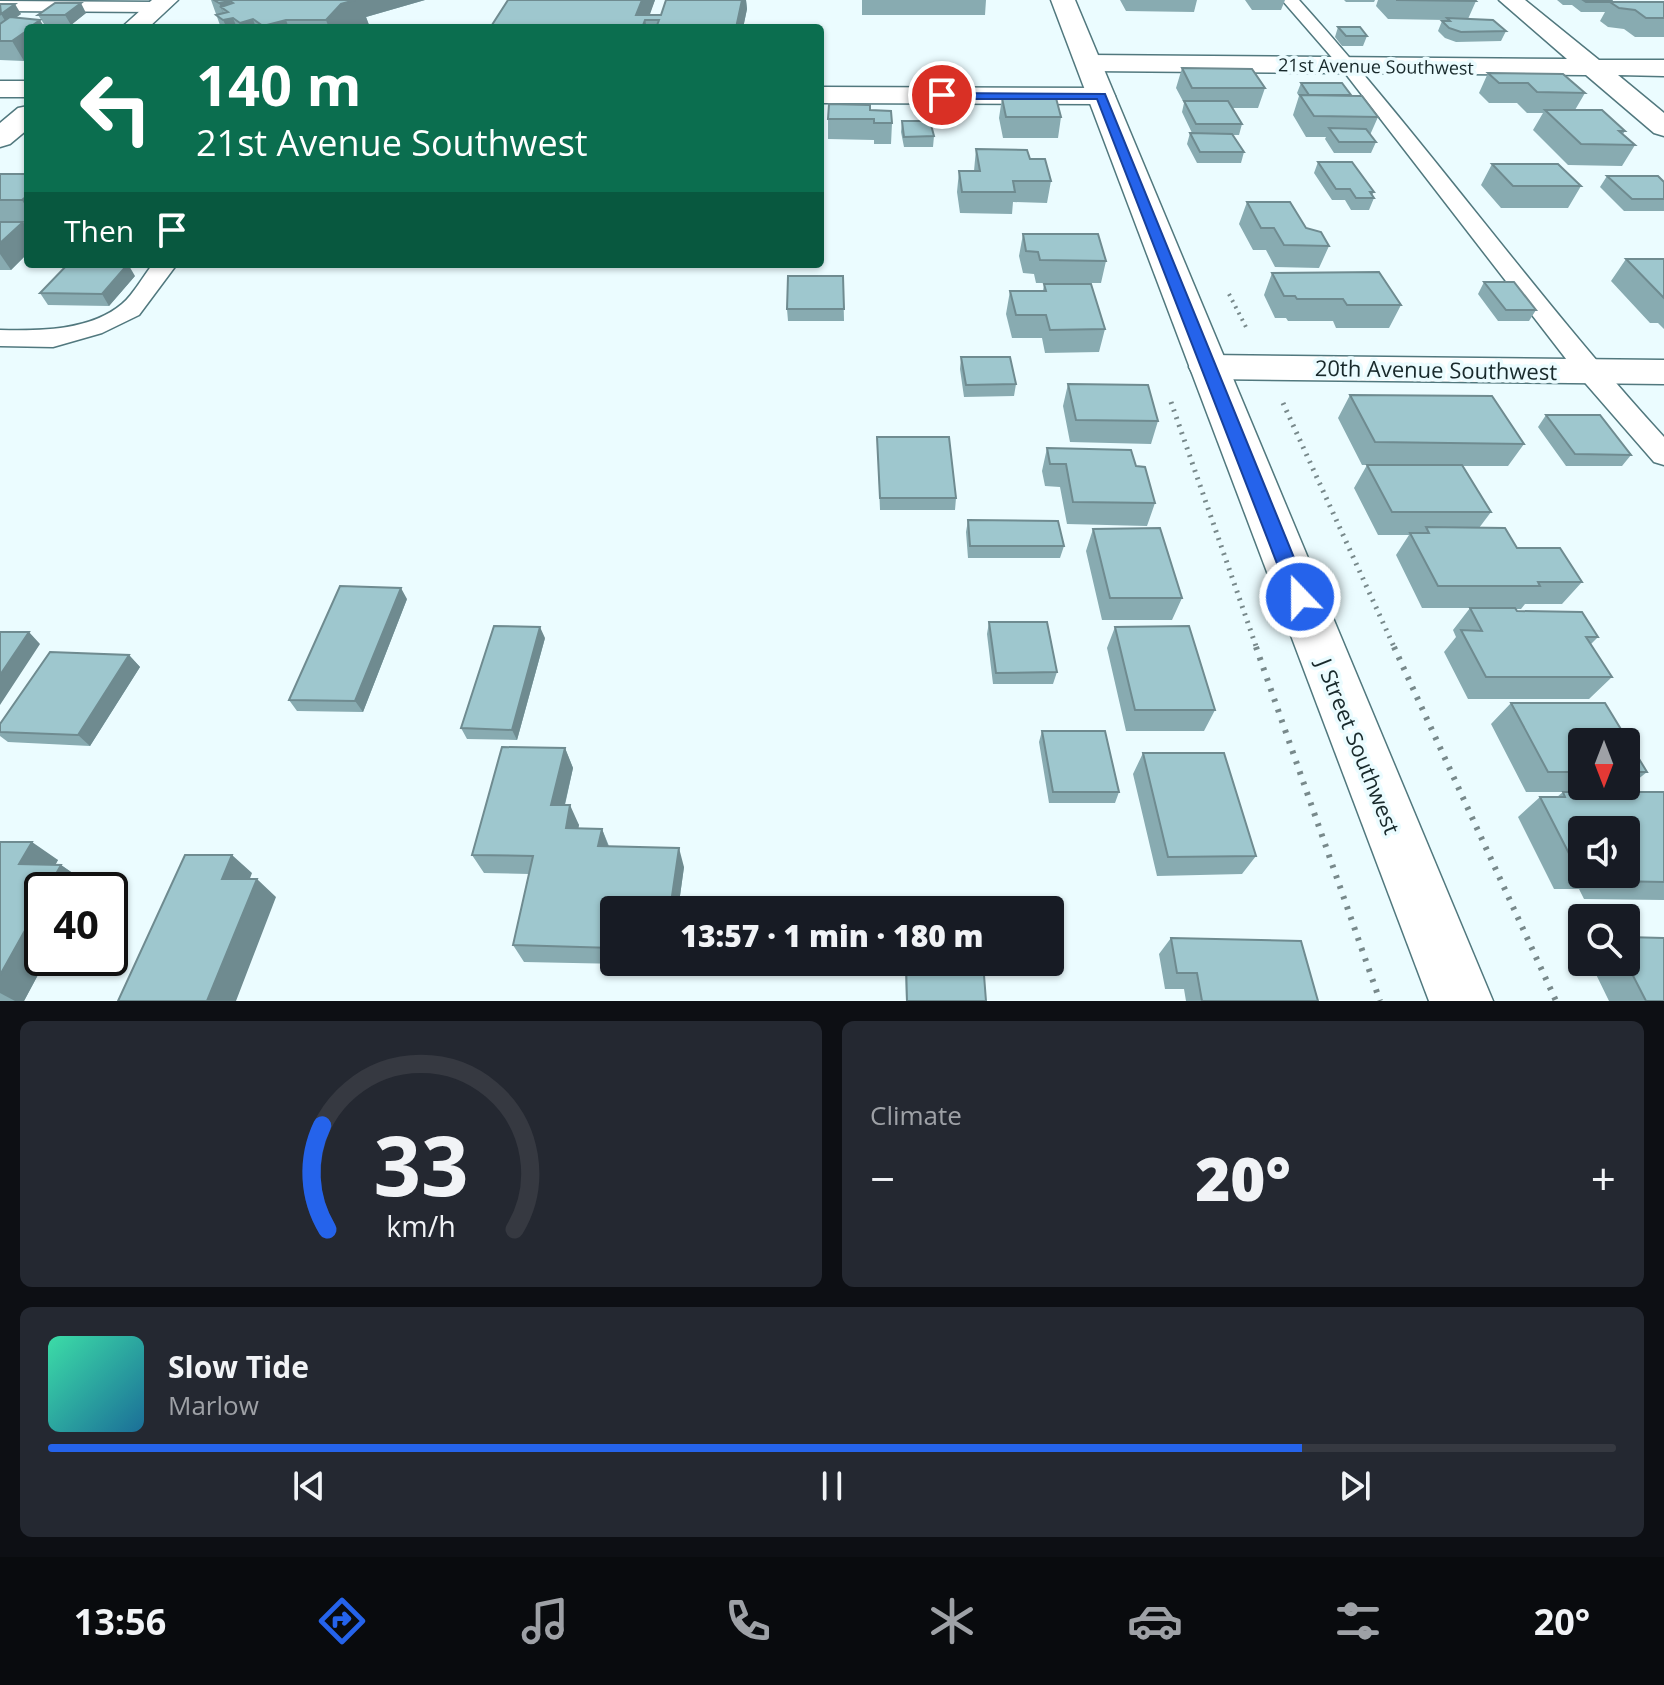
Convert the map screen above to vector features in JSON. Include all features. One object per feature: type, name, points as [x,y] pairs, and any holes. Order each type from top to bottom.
[{"type":"street","name":"J Street Southwest","points":[[1063,0],[1461,1001]]},
{"type":"street","points":[[1511,0],[1664,127]]},
{"type":"street","points":[[138,24],[162,4]]},
{"type":"street","name":"21st Avenue Southwest","points":[[824,95],[1348,65],[1664,68]]},
{"type":"street","points":[[0,89],[24,89]]},
{"type":"street","points":[[0,138],[24,117]]},
{"type":"street","name":"20th Avenue Southwest","points":[[1208,367],[1664,372]]},
{"type":"lane","points":[[1290,0],[1348,65],[1589,371],[1664,455]]},
{"type":"lane","points":[[0,6],[162,4]]},
{"type":"lane","points":[[0,338],[53,339],[93,328],[130,310],[162,268]]},
{"type":"path","points":[[1166,387],[1380,1001]]},
{"type":"path","points":[[1279,394],[1556,1001]]},
{"type":"building","points":[[214,0],[355,0],[341,4],[326,20],[286,20],[271,24],[260,24],[253,19],[240,23],[233,18],[223,20],[216,15],[228,12],[221,7],[233,3]]},
{"type":"building","points":[[508,0],[642,0],[636,15],[661,15],[666,0],[742,0],[737,24],[658,24],[659,20],[645,20],[644,24],[493,24]]},
{"type":"building","points":[[1583,0],[1610,0],[1613,2],[1586,2]]},
{"type":"building","points":[[1610,2],[1664,2],[1664,18],[1646,18],[1635,10],[1619,8]]},
{"type":"building","points":[[55,3],[81,3],[65,15],[38,15]]},
{"type":"building","points":[[0,4],[15,4],[1,14]]},
{"type":"building","points":[[10,17],[40,20],[34,24],[24,24],[24,33],[12,41],[0,41],[0,24]]},
{"type":"building","points":[[1447,18],[1493,20],[1506,31],[1461,32],[1449,28],[1442,21],[1450,21]]},
{"type":"building","points":[[1338,27],[1360,27],[1367,36],[1346,36]]},
{"type":"building","points":[[1182,68],[1252,69],[1265,88],[1192,88]]},
{"type":"building","points":[[1488,73],[1563,74],[1585,93],[1537,92],[1528,83],[1499,83]]},
{"type":"building","points":[[1301,83],[1342,83],[1351,95],[1309,95]]},
{"type":"building","points":[[1300,95],[1362,96],[1378,117],[1314,116]]},
{"type":"building","points":[[1002,98],[1056,98],[1061,117],[1006,117]]},
{"type":"building","points":[[1184,101],[1228,101],[1242,124],[1196,124]]},
{"type":"building","points":[[829,104],[870,105],[870,110],[891,111],[892,123],[874,123],[874,119],[828,119]]},
{"type":"building","points":[[1545,110],[1602,110],[1635,145],[1581,144]]},
{"type":"building","points":[[902,121],[930,121],[934,136],[904,137]]},
{"type":"building","points":[[1329,128],[1366,129],[1376,142],[1339,142]]},
{"type":"building","points":[[1190,133],[1232,134],[1244,152],[1200,152]]},
{"type":"building","points":[[976,149],[1027,150],[1030,159],[1045,159],[1051,181],[1013,181],[1015,192],[962,192],[959,171],[980,171]]},
{"type":"building","points":[[1318,162],[1352,162],[1374,192],[1370,192],[1374,198],[1356,198],[1350,189],[1336,189]]},
{"type":"building","points":[[1492,164],[1558,164],[1581,186],[1513,186]]},
{"type":"building","points":[[0,174],[24,174],[24,198],[0,200]]},
{"type":"building","points":[[1607,176],[1658,176],[1664,182],[1664,199],[1632,199]]},
{"type":"building","points":[[1247,202],[1290,202],[1306,228],[1321,232],[1329,246],[1284,245],[1274,228],[1261,228]]},
{"type":"building","points":[[0,222],[23,222],[0,243]]},
{"type":"building","points":[[1023,234],[1098,234],[1106,261],[1040,260],[1038,252],[1026,251]]},
{"type":"building","points":[[1626,259],[1664,259],[1664,298]]},
{"type":"building","points":[[64,268],[125,268],[102,294],[40,293]]},
{"type":"building","points":[[1379,272],[1401,305],[1347,305],[1343,299],[1284,296],[1272,273]]},
{"type":"building","points":[[788,276],[843,276],[844,309],[787,309]]},
{"type":"building","points":[[1484,282],[1514,282],[1536,310],[1506,310]]},
{"type":"building","points":[[1044,284],[1091,284],[1105,329],[1050,330],[1046,315],[1016,315],[1010,291],[1046,291]]},
{"type":"building","points":[[961,357],[1010,357],[1016,384],[966,385]]},
{"type":"building","points":[[1068,384],[1148,385],[1158,421],[1076,420]]},
{"type":"building","points":[[1350,395],[1492,396],[1524,444],[1375,442]]},
{"type":"building","points":[[1546,415],[1600,415],[1631,455],[1575,454]]},
{"type":"building","points":[[877,437],[949,437],[956,498],[880,498]]},
{"type":"building","points":[[1047,448],[1131,450],[1136,466],[1145,467],[1155,503],[1073,502],[1066,464],[1050,464]]},
{"type":"building","points":[[1367,465],[1462,465],[1491,512],[1392,512]]},
{"type":"building","points":[[968,520],[1058,521],[1064,546],[970,546]]},
{"type":"building","points":[[1426,527],[1505,528],[1517,548],[1560,548],[1582,582],[1538,582],[1540,586],[1438,586],[1410,533],[1429,533]]},
{"type":"building","points":[[1160,528],[1182,598],[1110,598],[1093,529]]},
{"type":"building","points":[[340,586],[401,588],[355,701],[289,700]]},
{"type":"building","points":[[1470,608],[1582,612],[1598,637],[1586,637],[1612,677],[1486,677],[1461,630],[1482,631]]},
{"type":"building","points":[[989,622],[1047,622],[1057,672],[996,673]]},
{"type":"building","points":[[494,626],[540,627],[512,730],[461,728]]},
{"type":"building","points":[[1189,626],[1215,710],[1135,710],[1115,627]]},
{"type":"building","points":[[0,632],[29,632],[0,675]]},
{"type":"building","points":[[50,652],[129,655],[78,735],[0,732],[0,724]]},
{"type":"building","points":[[1511,703],[1605,703],[1620,728],[1568,728],[1568,772],[1548,772]]},
{"type":"building","points":[[1042,731],[1105,731],[1119,792],[1053,792]]},
{"type":"building","points":[[502,747],[565,748],[551,805],[570,805],[566,828],[602,829],[598,846],[679,848],[672,896],[600,896],[600,948],[513,945],[533,856],[472,855]]},
{"type":"building","points":[[1143,753],[1224,753],[1256,856],[1168,857]]},
{"type":"building","points":[[1640,760],[1647,772],[1640,772]]},
{"type":"building","points":[[1563,792],[1568,792],[1568,800],[1640,800],[1640,792],[1664,792],[1664,882],[1640,882],[1640,816],[1568,816],[1568,852],[1540,797],[1565,797]]},
{"type":"building","points":[[0,842],[32,842],[19,864],[61,865],[57,872],[24,872],[24,932],[0,975]]},
{"type":"building","points":[[185,855],[232,855],[222,879],[257,879],[207,1001],[118,1001]]},
{"type":"building","points":[[1640,937],[1664,938],[1664,1001],[1646,1001],[1633,976],[1640,976]]},
{"type":"building","points":[[1171,938],[1301,941],[1318,1001],[1202,1001],[1197,973],[1177,973]]},
{"type":"building","points":[[906,976],[984,976],[986,1001],[907,1001]]},
{"type":"route","points":[[942,95],[1101,96],[1300,597]]}]
